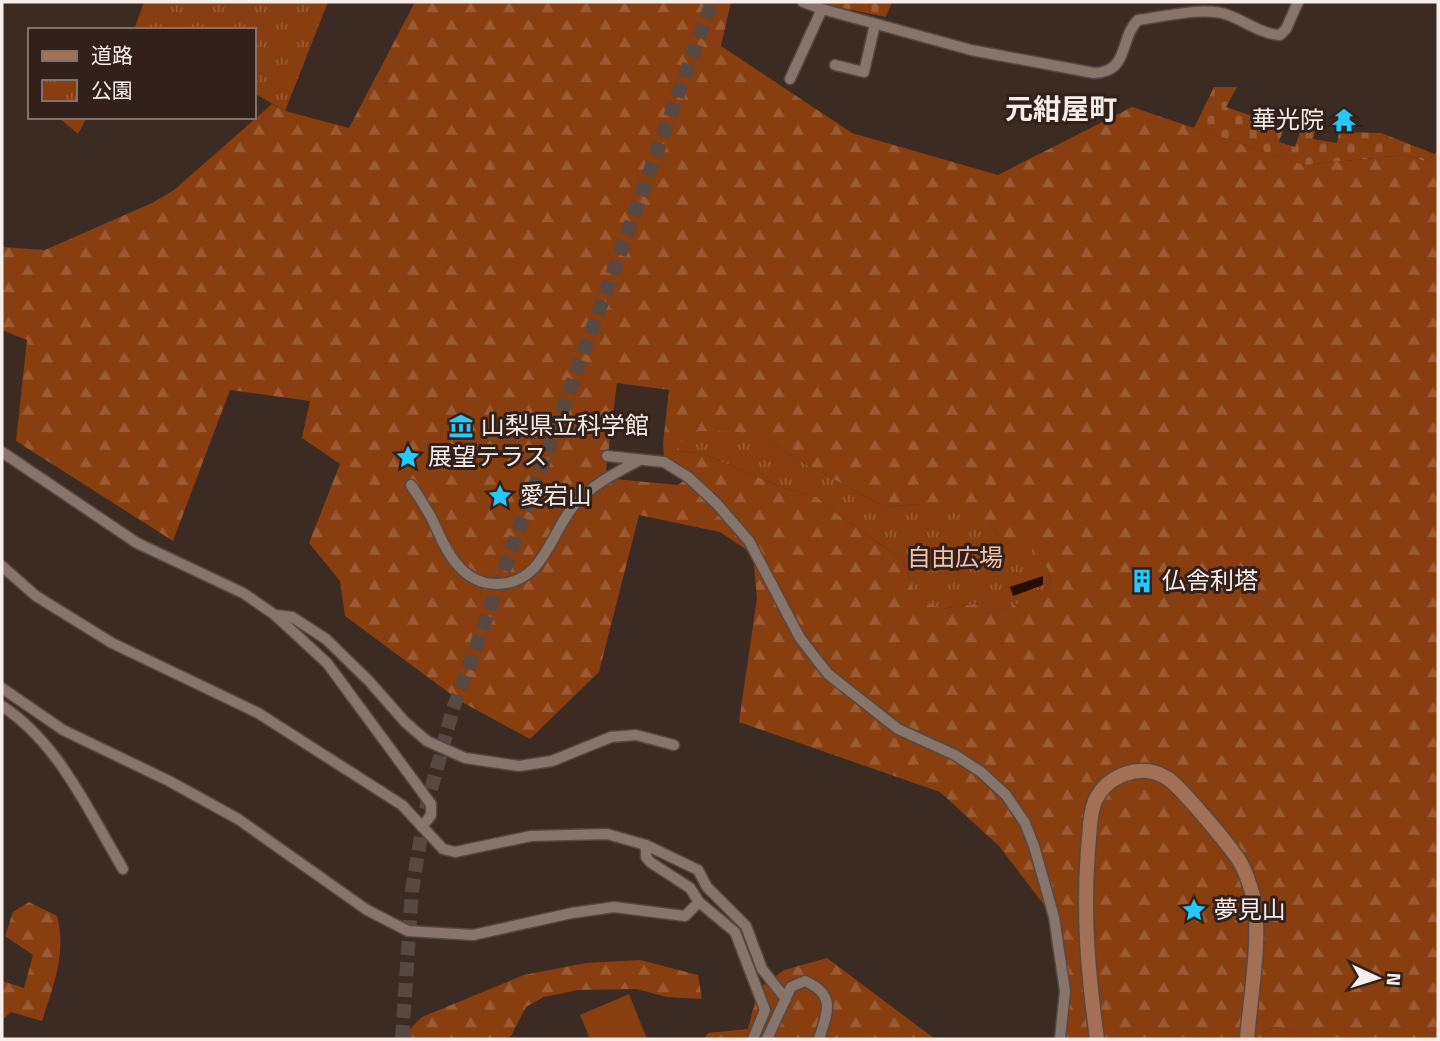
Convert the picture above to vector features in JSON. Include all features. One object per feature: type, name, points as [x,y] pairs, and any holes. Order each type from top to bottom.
[{"type":"main road","points":[[1097,1039],[1085,925],[1090,826],[1095,802],[1104,789],[1115,778],[1139,770],[1167,778],[1239,861],[1247,876],[1256,908],[1247,1039]]},
{"type":"street","points":[[803,2],[971,50],[1102,73],[1114,68],[1133,25],[1138,20],[1217,12],[1270,34],[1280,35],[1286,29],[1298,2]]},
{"type":"street","points":[[790,79],[822,9]]},
{"type":"street","points":[[835,65],[864,72],[875,24]]},
{"type":"street","points":[[2,452],[137,543],[243,593],[275,615],[327,663],[431,804],[431,815],[422,827]]},
{"type":"street","points":[[607,456],[664,462],[688,477],[716,503],[749,541],[800,638],[834,679],[898,729],[955,755],[981,772],[1006,795],[1025,823],[1034,846],[1054,918],[1065,991],[1060,1039]]},
{"type":"street","points":[[411,485],[457,565],[472,579],[485,584],[503,584],[520,580],[535,570],[571,510],[581,499],[605,478],[640,459]]},
{"type":"street","points":[[2,566],[36,596],[112,643],[258,713],[402,805],[443,849],[455,852],[531,835],[607,834],[646,845],[698,870],[707,887],[746,926],[762,969],[786,999]]},
{"type":"street","points":[[275,615],[292,617],[326,639],[369,681],[405,722],[427,741],[465,758],[519,766],[552,761],[611,737],[636,735],[674,745]]},
{"type":"street","points":[[2,688],[63,730],[169,781],[238,819],[367,911],[408,931],[473,935],[572,913],[614,907],[685,916],[699,902]]},
{"type":"street","points":[[2,706],[22,719],[48,747],[123,869]]},
{"type":"street","points":[[646,845],[646,857],[650,862],[690,888],[699,902],[735,932],[765,1010],[754,1039]]},
{"type":"street","points":[[767,1039],[792,988],[805,981],[822,991],[827,998],[828,1009],[818,1039]]},
{"type":"green space","points":[[144,2],[328,2],[285,111],[256,94],[256,28],[135,28]]},
{"type":"green space","points":[[415,2],[731,2],[721,46],[852,133],[998,175],[1132,107],[1304,165],[1405,155],[1428,162],[1438,150],[1438,1039],[1327,1039],[1275,1027],[1264,1032],[1263,1039],[1055,1039],[1065,991],[1054,918],[999,846],[940,792],[739,722],[757,598],[753,554],[720,532],[639,515],[599,672],[530,739],[460,701],[345,616],[340,581],[309,543],[340,464],[302,438],[310,401],[230,390],[173,541],[16,441],[27,340],[2,330],[2,247],[45,250],[152,203],[174,190],[272,104],[285,111],[349,128]],"holes":[[[617,383],[669,390],[664,458],[688,477],[678,485],[605,478]],[[770,442],[885,507],[918,504],[990,524],[1000,538],[1040,559],[1051,574],[1049,590],[998,612],[986,602],[942,609],[914,591],[903,560],[817,497],[784,488],[704,454],[681,451]]]},
{"type":"green space","points":[[813,2],[892,2],[886,17]]},
{"type":"green space","points":[[1214,87],[1237,87],[1226,107],[1284,127],[1279,142],[1295,147],[1300,132],[1315,131],[1313,139],[1337,143],[1339,132],[1381,133],[1435,154],[1428,162],[1405,155],[1304,165],[1194,128]]},
{"type":"green space","points":[[60,119],[86,119],[78,134]]},
{"type":"green space","name":"自由広場","points":[[698,431],[739,432],[770,442],[885,507],[918,504],[974,511],[990,524],[1000,538],[1028,539],[1051,574],[1049,591],[998,612],[985,602],[942,609],[922,600],[914,591],[903,560],[817,497],[784,488],[704,454],[681,451],[675,445]]},
{"type":"green space","points":[[29,902],[57,916],[60,956],[42,1021],[11,1012],[2,1020],[2,981],[24,988],[33,955],[5,936],[13,912]]},
{"type":"green space","points":[[827,958],[935,1039],[704,1039],[708,1033],[748,1029],[758,989],[784,970]]},
{"type":"green space","points":[[640,960],[698,975],[702,999],[667,997],[636,989],[578,990],[544,997],[526,1007],[511,1036],[503,1039],[400,1039],[422,1017],[524,975],[586,963]]},
{"type":"green space","points":[[629,994],[647,1039],[590,1039],[580,1015]]},
{"type":"green space","points":[[1275,1027],[1327,1039],[1263,1039],[1264,1032]]},
{"type":"shaded area","points":[[1043,576],[1043,585],[1013,596],[1010,587]]},
{"type":"tunnel","points":[[402,1039],[412,890],[425,812],[453,709],[712,2]]},
{"type":"place","name":"華光院","points":[[1344,120]]},
{"type":"place","name":"山梨県立科学館","points":[[461,426]]},
{"type":"place","name":"展望テラス","points":[[408,457]]},
{"type":"place","name":"愛宕山","points":[[500,496]]},
{"type":"place","name":"仏舎利塔","points":[[1142,581]]},
{"type":"place","name":"夢見山","points":[[1194,910]]},
{"type":"district","name":"元紺屋町","points":[[1061,109]]}]
